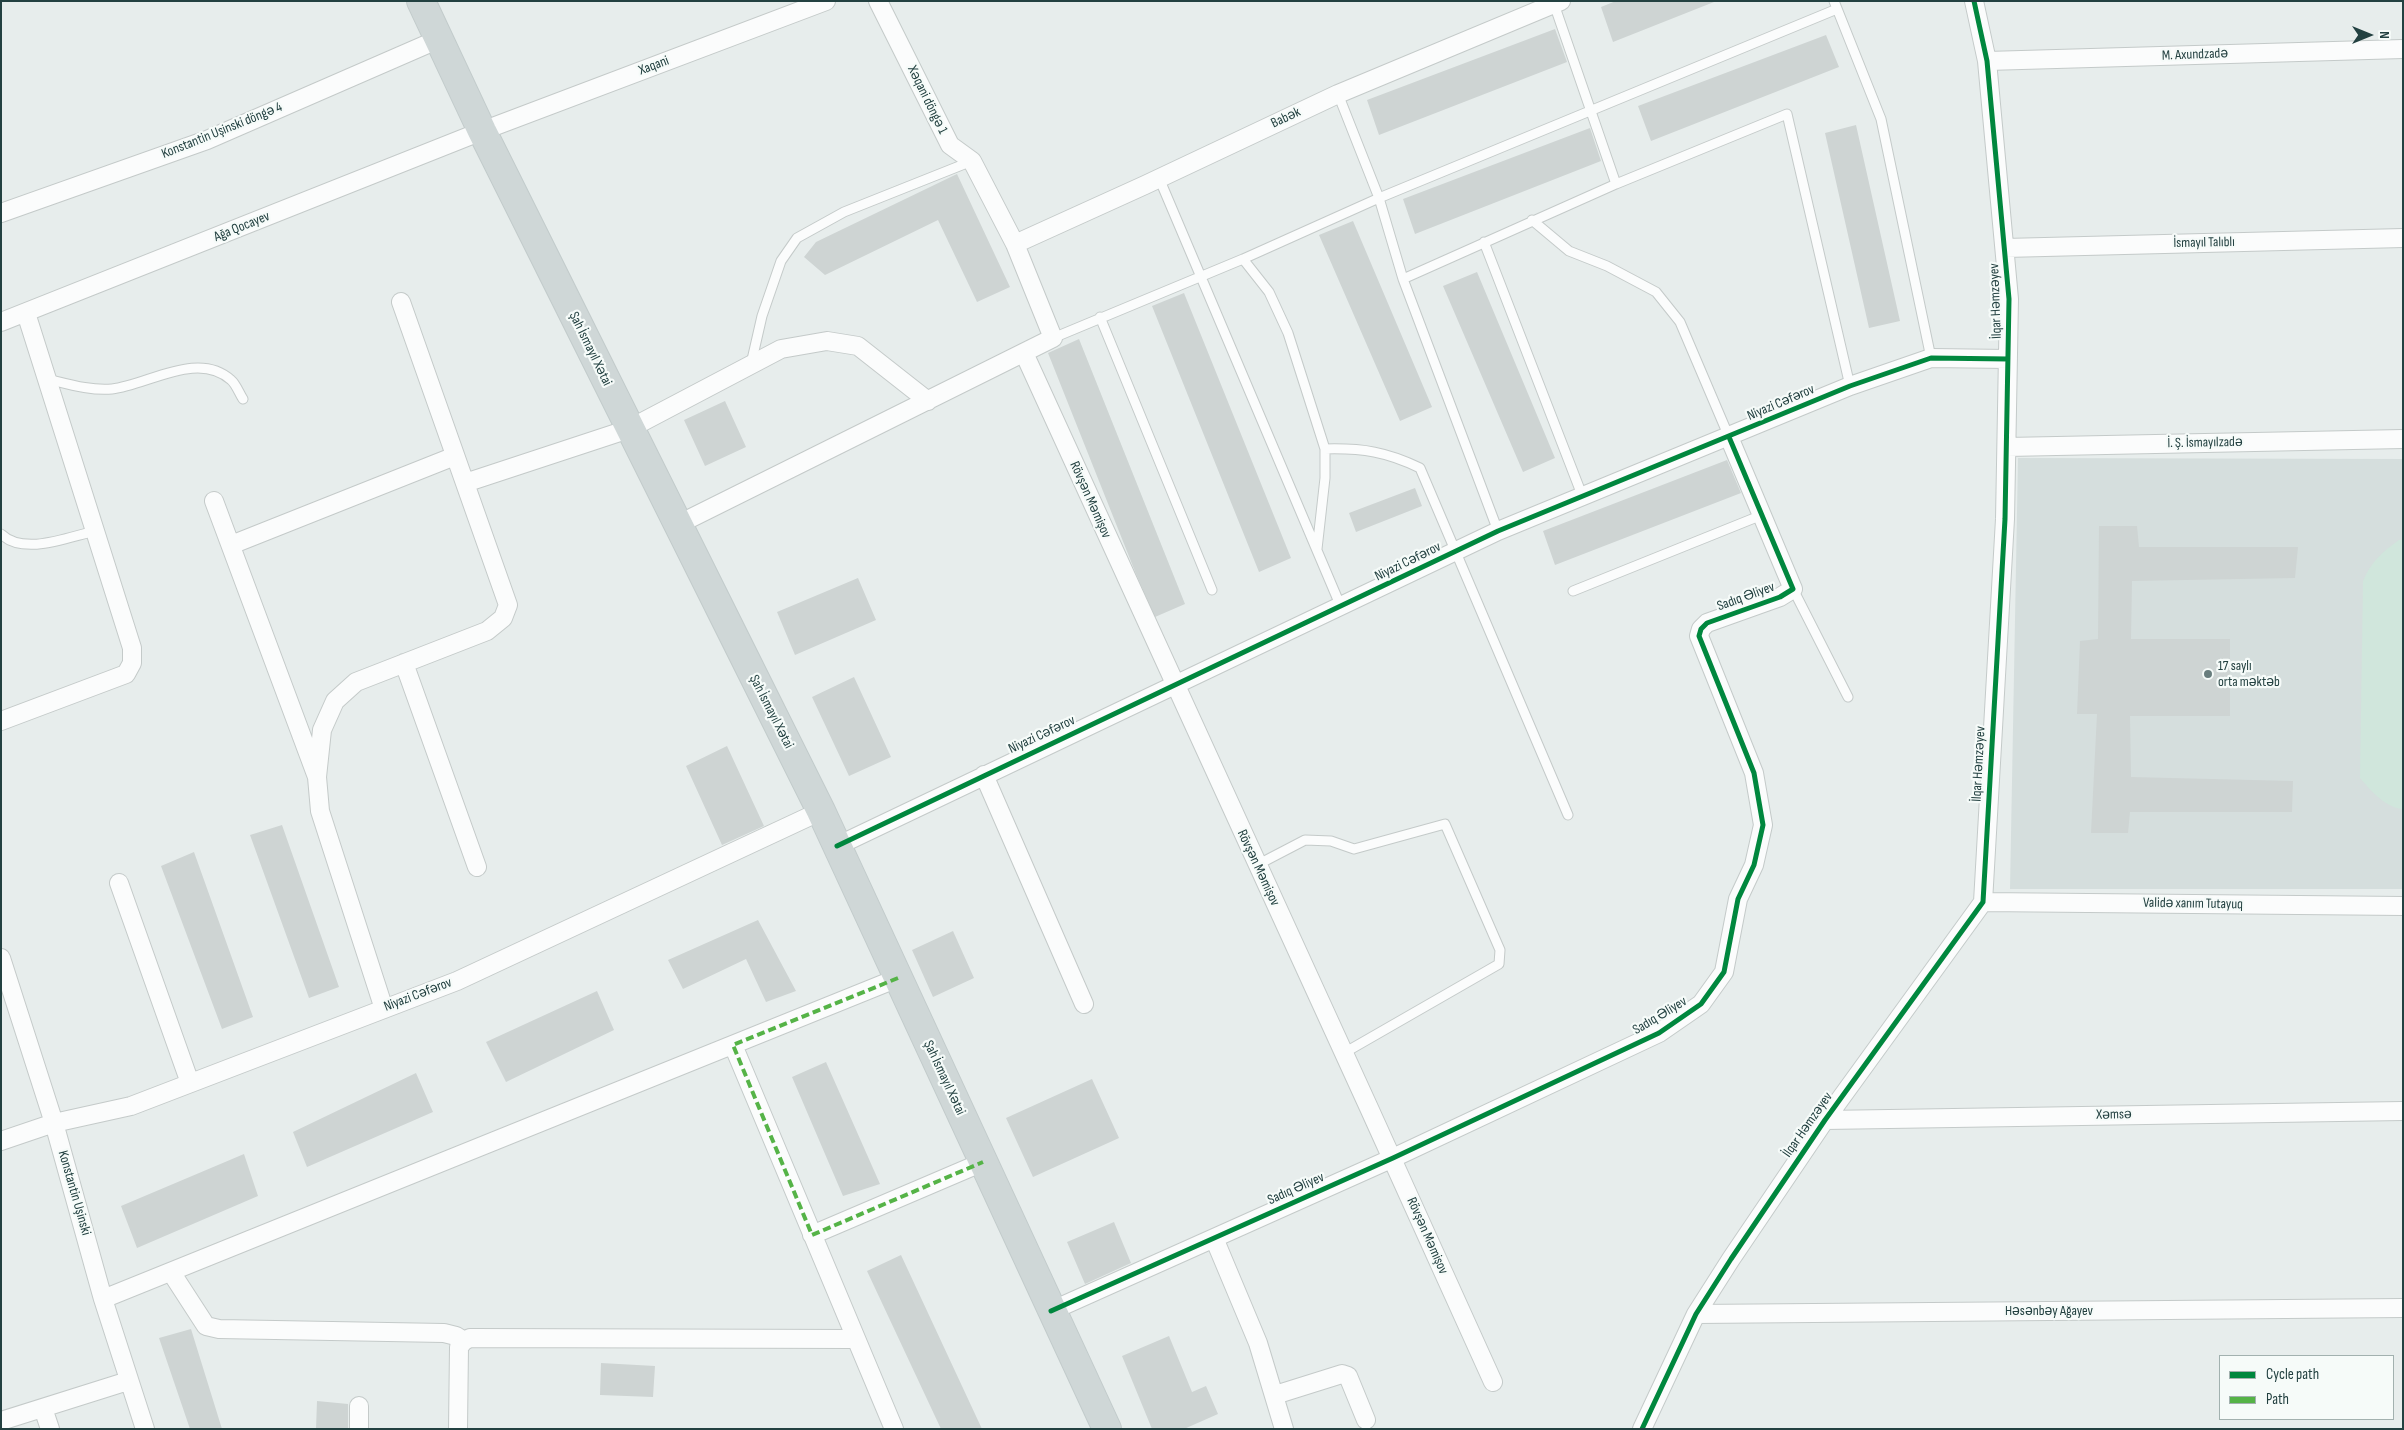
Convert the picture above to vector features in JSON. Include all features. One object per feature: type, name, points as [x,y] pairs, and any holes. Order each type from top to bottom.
[{"type":"main road","name":"Şah İsmayıl Xətai","points":[[421,1],[482,131],[821,811],[1107,1429]]},
{"type":"street","name":"Xaqani","points":[[482,131],[826,1]]},
{"type":"street","name":"Xəqani döngə 1","points":[[878,1],[950,145],[972,161],[1015,244],[1053,338]]},
{"type":"street","name":"İlqar Həmzəyev","points":[[1642,1429],[1696,1314],[1824,1120],[1983,902],[2004,528],[2009,299],[1987,61],[1974,1]]},
{"type":"street","name":"Babək","points":[[1015,244],[1338,94],[1558,2]]},
{"type":"street","name":"Konstantin Uşinski döngə 4","points":[[1,213],[207,140],[439,39]]},
{"type":"street","name":"M. Axundzadə","points":[[1987,61],[2403,49]]},
{"type":"street","name":"Ağa Qocayev","points":[[1,322],[482,131]]},
{"type":"street","name":"İsmayıl Talıblı","points":[[2005,248],[2403,238]]},
{"type":"street","points":[[384,1009],[320,811],[318,777],[322,730],[335,701],[356,682],[487,631],[503,618],[508,606],[400,302]]},
{"type":"street","points":[[1,721],[126,674],[132,663],[132,648],[26,313]]},
{"type":"street","points":[[677,525],[1053,338]]},
{"type":"street","points":[[465,483],[630,429],[781,349],[827,341],[858,346],[928,400]]},
{"type":"street","name":"Rövşən Məmişov","points":[[1024,353],[1174,685],[1393,1158],[1493,1382]]},
{"type":"street","name":"Niyazi Cəfərov","points":[[837,846],[1174,685],[1341,608],[1498,531],[1582,495],[1729,437],[1850,386],[1931,358],[2008,359]]},
{"type":"street","name":"Sadıq Əliyev","points":[[1051,1311],[1393,1158],[1659,1033],[1701,1004],[1724,972],[1738,899],[1754,864],[1763,825],[1754,773],[1699,636],[1701,629],[1707,622],[1780,597],[1794,590],[1729,437]]},
{"type":"street","name":"İ. Ş. İsmayılzadə","points":[[2007,447],[2403,439]]},
{"type":"street","points":[[231,545],[455,456]]},
{"type":"street","points":[[214,501],[318,777]]},
{"type":"street","points":[[404,663],[477,867]]},
{"type":"street","points":[[984,775],[1084,1004]]},
{"type":"street","name":"Niyazi Cəfərov","points":[[1,1140],[54,1123],[131,1106],[457,981],[821,811]]},
{"type":"street","points":[[119,883],[190,1083]]},
{"type":"street","name":"Validə xanım Tutayuq","points":[[1983,902],[2403,906]]},
{"type":"street","name":"Konstantin Uşinski","points":[[1,958],[54,1123],[103,1299],[144,1429]]},
{"type":"street","points":[[103,1299],[898,978]]},
{"type":"street","points":[[733,1045],[894,1429]]},
{"type":"street","name":"Xəmsə","points":[[1824,1120],[2403,1111]]},
{"type":"street","points":[[812,1235],[983,1162]]},
{"type":"street","points":[[1214,1238],[1258,1343],[1284,1429]]},
{"type":"street","points":[[171,1272],[199,1317],[206,1326],[212,1328],[444,1333],[456,1336],[464,1341]]},
{"type":"street","name":"Həsənbəy Ağayev","points":[[1696,1314],[2403,1308]]},
{"type":"street","points":[[458,1429],[459,1347],[464,1341],[476,1337],[855,1339]]},
{"type":"street","points":[[1275,1395],[1342,1374],[1348,1376],[1366,1420]]},
{"type":"street","points":[[1,1421],[128,1381]]},
{"type":"street","points":[[359,1406],[359,1429]]},
{"type":"street","points":[[43,1408],[50,1429]]},
{"type":"lane","points":[[1558,2],[1590,110],[1616,184]]},
{"type":"lane","points":[[1053,338],[1836,5],[1881,119],[1931,358]]},
{"type":"lane","points":[[1338,94],[1379,198],[1403,279],[1498,531]]},
{"type":"lane","points":[[1403,279],[1532,220],[1787,114],[1850,386]]},
{"type":"lane","points":[[751,365],[762,316],[781,261],[797,238],[844,212],[972,161]]},
{"type":"lane","points":[[1159,178],[1341,608]]},
{"type":"lane","points":[[1532,220],[1569,251],[1607,266],[1656,292],[1680,322],[1729,437]]},
{"type":"lane","points":[[1484,242],[1582,495]]},
{"type":"lane","points":[[1242,259],[1268,292],[1288,334],[1325,449],[1325,478],[1317,550]]},
{"type":"lane","points":[[1100,317],[1212,590]]},
{"type":"lane","points":[[47,380],[94,389],[113,389],[186,369],[208,369],[225,375],[233,381],[243,399]]},
{"type":"lane","points":[[1325,449],[1358,448],[1394,455],[1420,468],[1568,814]]},
{"type":"lane","points":[[1572,591],[1762,514]]},
{"type":"lane","points":[[1,534],[12,542],[36,544],[95,531]]},
{"type":"lane","points":[[1794,590],[1848,697]]},
{"type":"lane","points":[[1257,865],[1305,840],[1331,841],[1354,848],[1445,824],[1500,950],[1499,964],[1344,1053]]},
{"type":"shaded area","name":"17 saylı orta məktəb","points":[[2018,458],[2403,459],[2403,889],[2010,889]]},
{"type":"green space","points":[[2399,540],[2403,540],[2403,809],[2391,806],[2385,802],[2360,778],[2363,581],[2378,558]]},
{"type":"building","points":[[1616,1],[1714,2],[1613,42],[1601,7]]},
{"type":"building","points":[[1555,29],[1567,62],[1379,135],[1367,100]]},
{"type":"building","points":[[1826,35],[1839,67],[1651,141],[1638,106]]},
{"type":"building","points":[[1856,125],[1900,321],[1869,328],[1825,133]]},
{"type":"building","points":[[1590,128],[1601,161],[1415,234],[1403,199]]},
{"type":"building","points":[[957,174],[1010,287],[977,302],[938,220],[825,275],[804,257],[816,242]]},
{"type":"building","points":[[1353,221],[1432,407],[1400,421],[1319,235]]},
{"type":"building","points":[[1477,272],[1555,458],[1523,472],[1443,286]]},
{"type":"building","points":[[1184,293],[1291,558],[1259,572],[1152,306]]},
{"type":"building","points":[[1079,339],[1185,604],[1155,617],[1048,353]]},
{"type":"building","points":[[725,401],[746,447],[705,466],[684,420]]},
{"type":"building","points":[[1727,460],[1741,493],[1555,565],[1543,531]]},
{"type":"building","points":[[1415,488],[1422,506],[1356,532],[1349,513]]},
{"type":"building","points":[[2099,526],[2137,526],[2139,547],[2298,547],[2295,578],[2132,581],[2131,639],[2230,639],[2230,716],[2130,716],[2131,777],[2293,781],[2292,812],[2130,812],[2128,833],[2091,833],[2097,714],[2077,714],[2080,641],[2098,639]]},
{"type":"building","points":[[858,578],[876,620],[795,655],[777,612]]},
{"type":"building","points":[[854,677],[891,757],[849,776],[812,697]]},
{"type":"building","points":[[727,746],[764,826],[722,845],[686,766]]},
{"type":"building","points":[[282,825],[339,987],[309,998],[250,835]]},
{"type":"building","points":[[194,852],[253,1017],[222,1029],[161,866]]},
{"type":"building","points":[[758,920],[796,991],[766,1002],[746,959],[683,989],[668,960]]},
{"type":"building","points":[[953,931],[974,978],[933,997],[912,950]]},
{"type":"building","points":[[597,991],[614,1030],[506,1082],[486,1042]]},
{"type":"building","points":[[826,1062],[880,1184],[843,1196],[792,1077]]},
{"type":"building","points":[[416,1073],[433,1112],[307,1167],[293,1132]]},
{"type":"building","points":[[1092,1079],[1119,1138],[1033,1177],[1006,1118]]},
{"type":"building","points":[[244,1154],[258,1196],[137,1248],[121,1206]]},
{"type":"building","points":[[1114,1222],[1131,1263],[1085,1284],[1067,1242]]},
{"type":"building","points":[[901,1255],[982,1429],[941,1429],[867,1271]]},
{"type":"building","points":[[191,1329],[222,1429],[190,1429],[159,1338]]},
{"type":"building","points":[[1169,1336],[1192,1392],[1206,1386],[1218,1414],[1184,1429],[1152,1429],[1122,1356]]},
{"type":"building","points":[[601,1363],[655,1366],[653,1397],[600,1395]]},
{"type":"building","points":[[317,1401],[348,1404],[348,1429],[316,1429]]},
{"type":"marked path","points":[[898,978],[733,1045],[812,1235],[983,1162]]},
{"type":"cycle path","points":[[1642,1429],[1696,1314],[1731,1259],[1825,1120],[1983,902],[2005,519],[2009,299],[1987,61],[1974,1]]},
{"type":"cycle path","points":[[837,846],[1498,531],[1850,386],[1931,358],[2008,359]]},
{"type":"cycle path","points":[[1051,1311],[1393,1158],[1659,1033],[1701,1004],[1724,972],[1738,899],[1754,865],[1763,825],[1754,773],[1699,636],[1701,629],[1707,623],[1780,597],[1793,589],[1729,437]]},
{"type":"place","name":"17 saylı orta məktəb","points":[[2208,674]]}]
